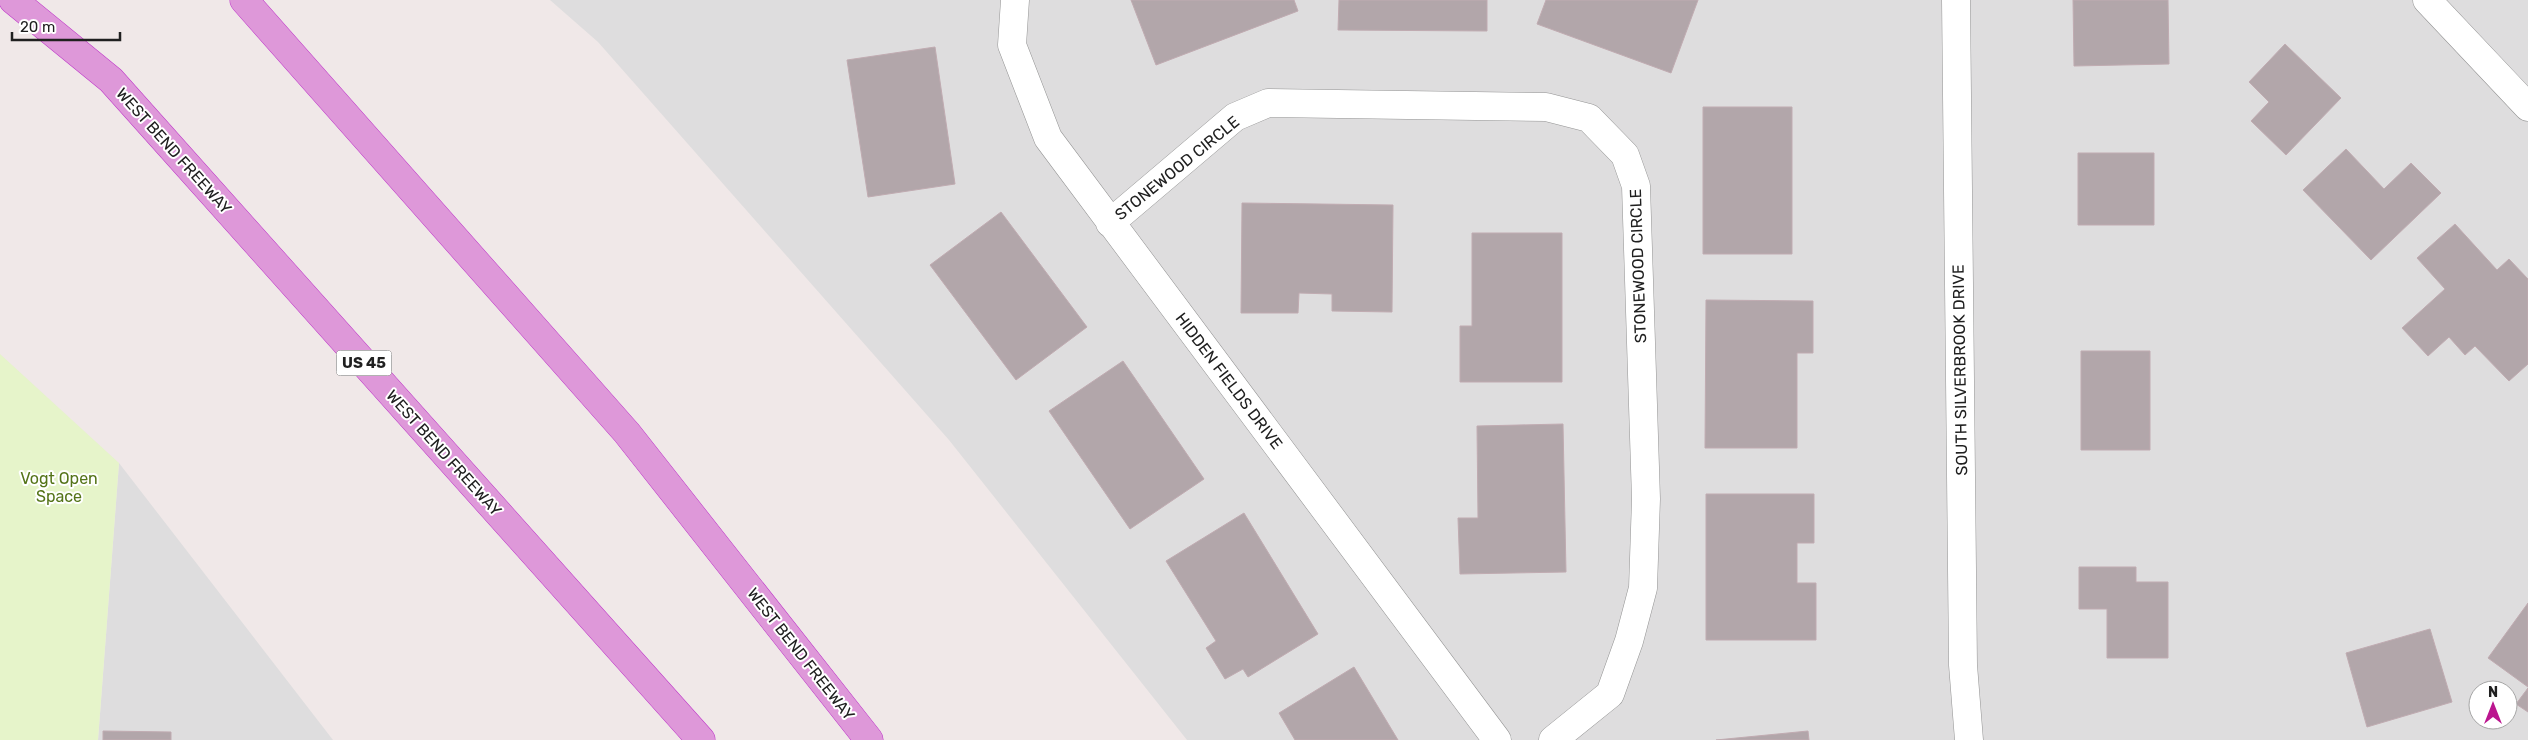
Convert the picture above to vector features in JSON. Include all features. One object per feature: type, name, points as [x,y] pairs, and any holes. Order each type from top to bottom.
[{"type":"highway","name":"WEST BEND FREEWAY","points":[[13,0],[110,80],[701,740]]},
{"type":"highway","name":"WEST BEND FREEWAY","points":[[244,0],[627,433],[870,740]]},
{"type":"street","name":"HIDDEN FIELDS DRIVE","points":[[1014,0],[1012,45],[1048,138],[1497,740]]},
{"type":"street","name":"SOUTH SILVERBROOK DRIVE","points":[[1956,0],[1962,664],[1969,740]]},
{"type":"street","points":[[2426,0],[2528,107]]},
{"type":"street","name":"STONEWOOD CIRCLE","points":[[1110,223],[1235,118],[1268,103],[1546,107],[1589,118],[1625,155],[1636,186],[1646,498],[1643,588],[1629,641],[1610,694],[1553,740]]},
{"type":"shaded area","points":[[550,0],[2528,0],[2528,740],[1187,740],[949,440],[598,42]]},
{"type":"shaded area","points":[[119,463],[333,740],[98,740]]},
{"type":"green space","name":"Vogt Open Space","points":[[0,354],[119,463],[98,740],[0,740]]},
{"type":"building","points":[[1131,0],[1294,0],[1298,11],[1156,65]]},
{"type":"building","points":[[1339,0],[1487,0],[1487,31],[1338,30]]},
{"type":"building","points":[[1546,0],[1698,0],[1671,73],[1537,24]]},
{"type":"building","points":[[2073,0],[2168,0],[2169,64],[2074,66]]},
{"type":"building","points":[[2285,44],[2341,98],[2286,155],[2251,121],[2269,102],[2249,82]]},
{"type":"building","points":[[935,47],[955,184],[868,197],[847,60]]},
{"type":"building","points":[[1703,107],[1792,107],[1792,254],[1703,254]]},
{"type":"building","points":[[2346,149],[2384,189],[2411,163],[2441,193],[2371,260],[2303,190]]},
{"type":"building","points":[[2078,153],[2154,153],[2154,225],[2078,225]]},
{"type":"building","points":[[1242,203],[1393,205],[1392,312],[1332,311],[1332,294],[1299,293],[1298,313],[1241,313]]},
{"type":"building","points":[[1001,212],[1087,327],[1016,380],[930,265]]},
{"type":"building","points":[[2455,224],[2497,270],[2509,259],[2528,279],[2528,364],[2509,381],[2475,346],[2465,355],[2449,337],[2428,356],[2402,328],[2445,289],[2417,258]]},
{"type":"building","points":[[1472,233],[1562,233],[1562,382],[1460,382],[1460,326],[1472,326]]},
{"type":"building","points":[[1706,300],[1813,301],[1813,353],[1797,353],[1797,448],[1705,448]]},
{"type":"building","points":[[2081,351],[2150,351],[2150,450],[2081,450]]},
{"type":"building","points":[[1123,361],[1204,479],[1130,529],[1049,411]]},
{"type":"building","points":[[1563,424],[1566,572],[1460,574],[1458,518],[1478,518],[1477,426]]},
{"type":"building","points":[[1706,494],[1814,494],[1814,543],[1797,543],[1797,583],[1816,583],[1816,640],[1706,640]]},
{"type":"building","points":[[1244,513],[1318,634],[1248,677],[1243,669],[1225,679],[1206,648],[1216,641],[1166,561]]},
{"type":"building","points":[[2079,567],[2136,567],[2136,582],[2168,582],[2168,658],[2107,658],[2107,609],[2079,609]]},
{"type":"building","points":[[2528,603],[2528,687],[2488,658]]},
{"type":"building","points":[[2430,629],[2452,702],[2367,727],[2346,653]]},
{"type":"building","points":[[1354,667],[1398,740],[1295,740],[1279,713]]},
{"type":"building","points":[[2528,688],[2528,712],[2518,705],[2518,701]]},
{"type":"building","points":[[103,731],[171,732],[171,740],[103,740]]},
{"type":"building","points":[[1808,731],[1809,740],[1716,740]]}]
